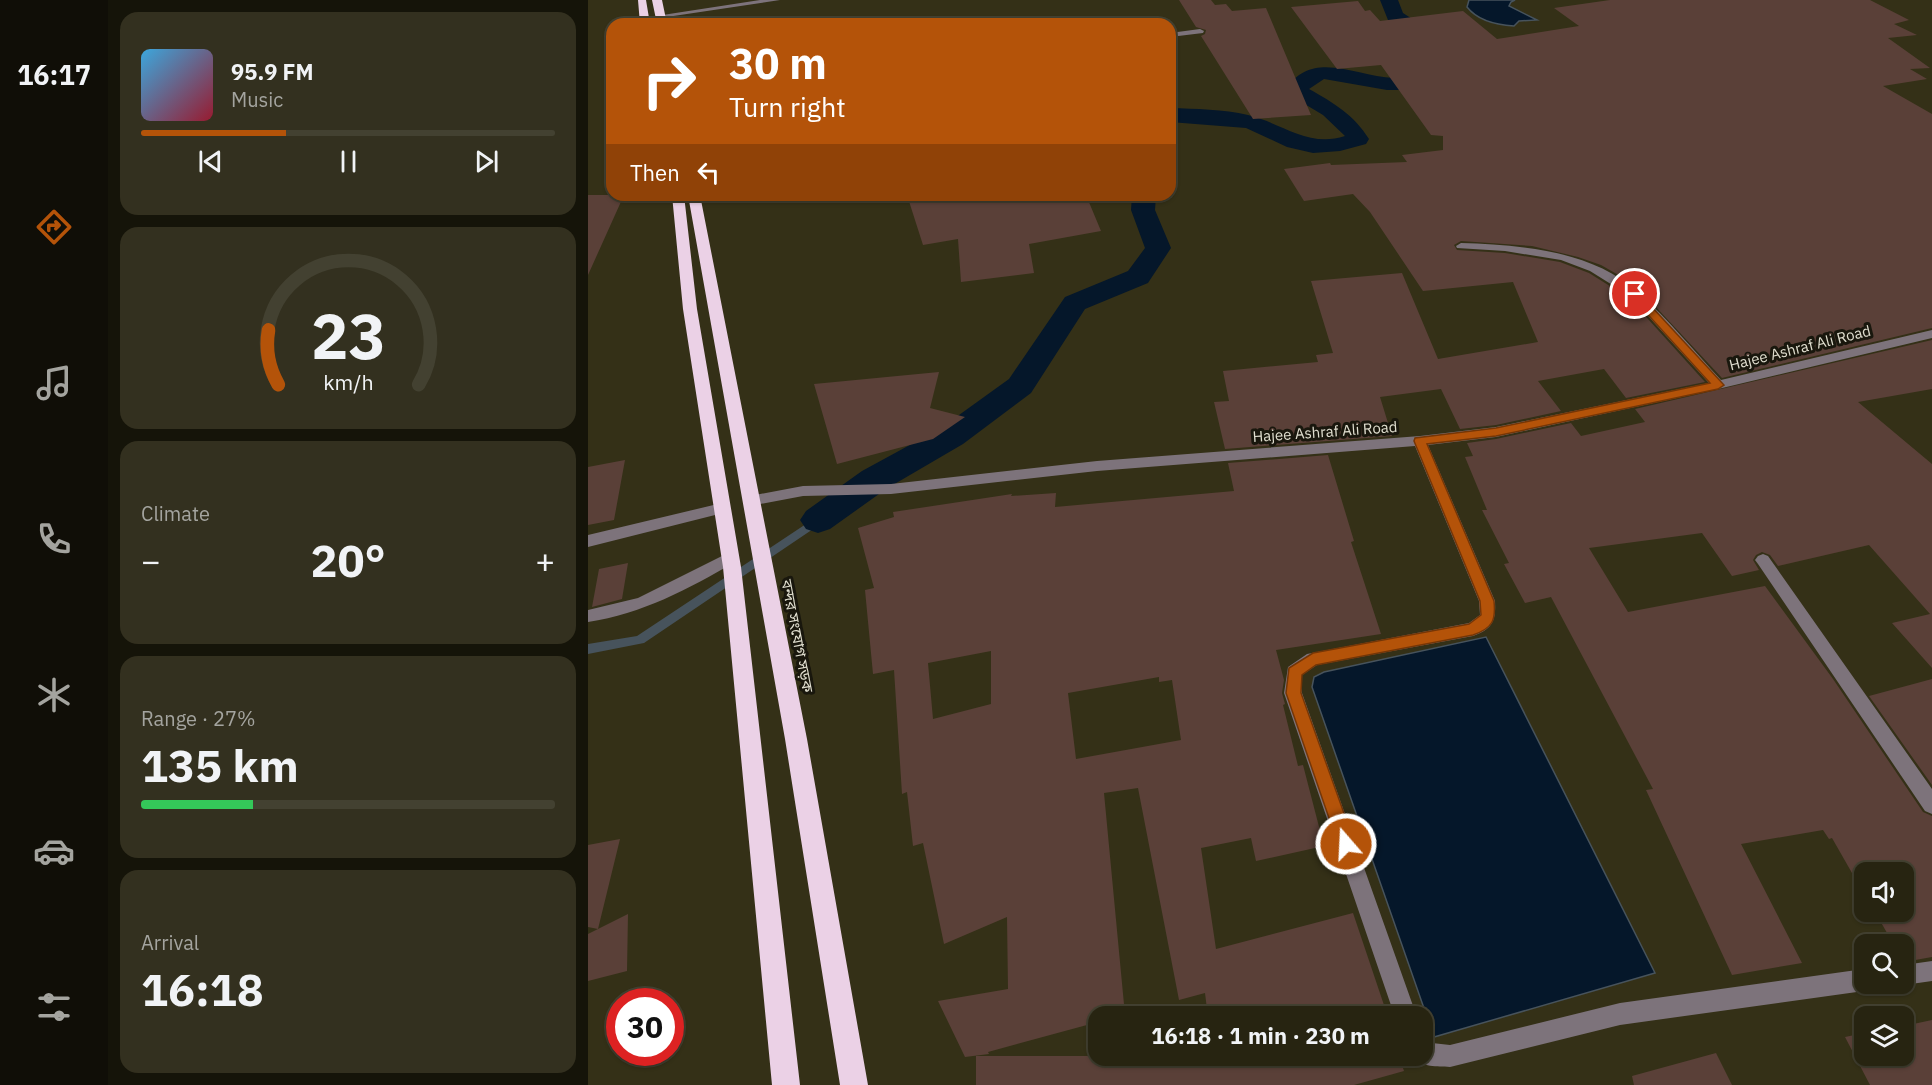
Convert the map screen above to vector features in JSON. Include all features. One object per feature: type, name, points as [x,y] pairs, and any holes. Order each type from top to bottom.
[{"type":"highway","points":[[642,0],[644,18]]},
{"type":"highway","points":[[657,0],[661,18]]},
{"type":"highway","points":[[679,201],[690,309],[735,592],[786,1085]]},
{"type":"highway","name":"বন্দর সংযোগ সড়ক","points":[[695,201],[796,739],[854,1085]]},
{"type":"street","points":[[672,18],[776,0]]},
{"type":"street","points":[[1176,34],[1200,31]]},
{"type":"street","points":[[1461,246],[1505,248],[1563,257],[1593,269],[1635,294],[1718,385]]},
{"type":"street","name":"Hajee Ashraf Ali Road","points":[[750,501],[803,492],[838,489],[891,489],[1098,466],[1420,441],[1496,432],[1718,385],[1932,334]]},
{"type":"street","points":[[1402,1006],[1293,693],[1294,672],[1313,659],[1473,629],[1488,618],[1487,601],[1420,441]]},
{"type":"street","points":[[588,541],[722,508]]},
{"type":"street","points":[[1763,560],[1932,805]]},
{"type":"street","points":[[588,616],[613,614],[645,604],[731,563]]},
{"type":"street","points":[[1914,974],[1932,971]]},
{"type":"street","points":[[1433,1055],[1450,1056],[1620,1014],[1854,981]]},
{"type":"water","points":[[1469,0],[1515,0],[1509,6],[1537,20],[1519,21],[1514,26],[1495,23],[1471,12],[1467,7]]},
{"type":"water","points":[[1486,637],[1655,973],[1434,1037],[1433,1006],[1423,1006],[1312,687],[1314,677],[1324,672]]},
{"type":"building","points":[[1179,0],[1211,0],[1215,5],[1226,4],[1232,11],[1266,8],[1311,115],[1253,119],[1201,36],[1206,30],[1196,27]]},
{"type":"building","points":[[1610,0],[1870,0],[1909,20],[1894,24],[1917,35],[1888,38],[1930,68],[1910,69],[1927,79],[1883,86],[1932,114],[1932,328],[1722,378],[1641,291],[1601,265],[1532,246],[1461,241],[1454,245],[1457,250],[1505,253],[1560,262],[1589,273],[1629,298],[1705,382],[1626,398],[1604,369],[1538,381],[1561,411],[1496,425],[1460,429],[1441,389],[1380,397],[1392,436],[1225,449],[1214,402],[1229,401],[1223,371],[1318,362],[1316,355],[1333,353],[1311,281],[1402,273],[1438,359],[1538,342],[1513,282],[1423,291],[1370,212],[1353,194],[1304,201],[1284,169],[1330,163],[1331,165],[1407,162],[1402,155],[1443,150],[1443,136],[1431,135],[1381,65],[1337,69],[1291,7],[1358,1],[1365,11],[1370,10],[1380,21],[1463,11],[1497,39],[1579,26],[1554,8]]},
{"type":"building","points":[[588,195],[606,195],[606,201],[621,201],[588,275]]},
{"type":"building","points":[[909,201],[1088,201],[1101,231],[1029,244],[1034,273],[961,282],[958,239],[923,245]]},
{"type":"building","points":[[1932,340],[1932,389],[1858,402],[1932,464],[1932,668],[1892,623],[1930,614],[1869,545],[1778,566],[1770,555],[1762,552],[1753,560],[1759,570],[1732,576],[1702,533],[1589,548],[1628,612],[1765,586],[1833,679],[1923,812],[1932,816],[1932,957],[1914,960],[1914,934],[1888,934],[1881,922],[1914,922],[1914,862],[1854,862],[1854,876],[1832,838],[1829,839],[1823,830],[1741,844],[1802,963],[1732,975],[1646,790],[1653,789],[1551,597],[1525,603],[1504,564],[1509,563],[1482,510],[1487,510],[1465,457],[1473,456],[1467,443],[1571,423],[1581,436],[1645,422],[1635,409]]},
{"type":"building","points":[[939,372],[930,408],[965,417],[933,439],[837,464],[814,384]]},
{"type":"building","points":[[1328,455],[1354,541],[1351,542],[1381,634],[1276,650],[1284,680],[1282,693],[1285,704],[1283,705],[1298,766],[1303,765],[1324,846],[1256,861],[1251,838],[1201,848],[1216,949],[1353,913],[1384,1006],[1207,1006],[1205,993],[1179,1000],[1138,788],[1104,793],[1124,1006],[1088,1006],[1088,1025],[988,1052],[989,1054],[965,1057],[938,1001],[1008,989],[1007,917],[944,944],[923,843],[913,846],[907,792],[902,794],[894,670],[873,674],[865,590],[874,588],[858,528],[894,517],[893,512],[1012,494],[1011,496],[1056,493],[1055,507],[1234,491],[1228,463]],"holes":[[[991,651],[991,704],[933,719],[928,663]],[[1159,677],[1159,682],[1172,680],[1181,740],[1076,759],[1068,693]]]},
{"type":"building","points":[[625,460],[614,520],[588,525],[588,467]]},
{"type":"building","points":[[628,563],[622,599],[592,607],[599,569]]},
{"type":"building","points":[[1932,679],[1932,785],[1869,696]]},
{"type":"building","points":[[620,839],[598,929],[588,927],[588,845]]},
{"type":"building","points":[[628,914],[627,971],[588,981],[588,934]]},
{"type":"building","points":[[1932,1020],[1932,1085],[1870,1085],[1860,1066],[1914,1066],[1914,1024]]},
{"type":"building","points":[[1854,1035],[1854,1054],[1845,1037]]},
{"type":"building","points":[[1716,1053],[1732,1085],[1634,1085],[1632,1076]]},
{"type":"building","points":[[976,1056],[1088,1056],[1088,1066],[1402,1066],[1404,1071],[1354,1085],[976,1085]]},
{"type":"waterway","points":[[1176,115],[1247,121],[1261,125],[1295,142],[1313,146],[1331,146],[1358,139],[1353,130],[1339,116],[1295,90],[1314,75],[1324,73],[1395,84],[1410,82],[1452,67],[1456,56],[1395,16],[1389,0]]},
{"type":"waterway","points":[[818,520],[874,480],[952,436],[1020,386],[1075,303],[1138,277],[1158,248],[1143,210],[1144,201]]},
{"type":"waterway","points":[[588,649],[640,640],[818,520]]},
{"type":"route","points":[[1346,844],[1293,693],[1294,672],[1313,659],[1473,629],[1488,618],[1487,601],[1420,441],[1496,432],[1718,385],[1635,294]]}]
